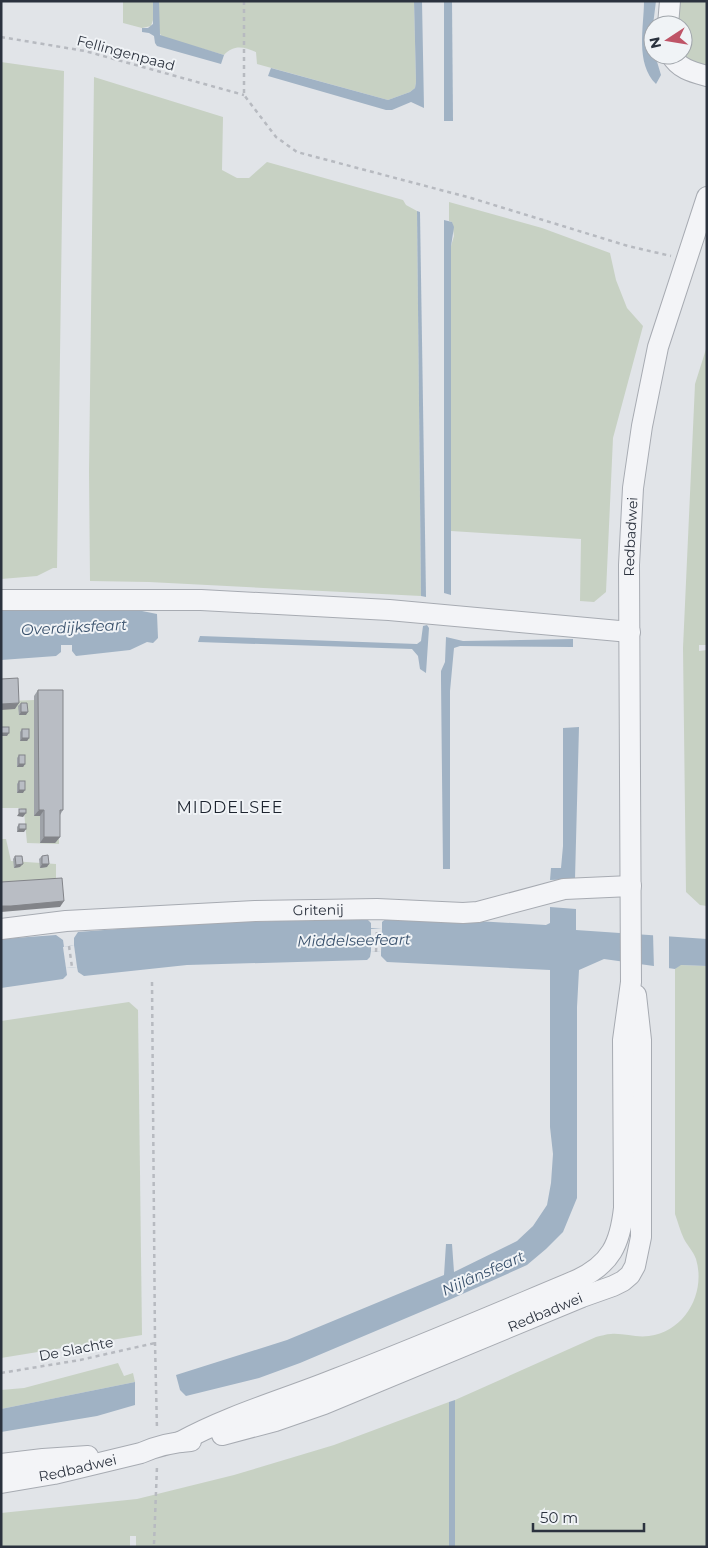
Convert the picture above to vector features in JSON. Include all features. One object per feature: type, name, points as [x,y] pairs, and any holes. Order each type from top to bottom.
[{"type":"street","points":[[669,15],[670,1]]},
{"type":"street","points":[[679,65],[684,69],[707,76]]},
{"type":"street","name":"Redbadwei","points":[[180,1442],[194,1434],[368,1367],[590,1274],[601,1266],[615,1246],[621,1230],[624,1208],[624,1040],[632,982],[630,536],[636,458],[658,347],[707,197]]},
{"type":"street","points":[[1,600],[211,600],[389,610],[630,632]]},
{"type":"street","name":"Gritenij","points":[[1,929],[66,921],[255,911],[377,909],[478,912],[564,889],[631,886]]},
{"type":"street","name":"Redbadwei","points":[[1,1464],[152,1448],[212,1437],[275,1421],[324,1404],[623,1281],[630,1275],[635,1266],[641,1238],[641,1040],[638,1002],[632,982]]},
{"type":"street","name":"Redbadwei","points":[[1,1483],[71,1470],[141,1453],[152,1448]]},
{"type":"path","points":[[244,1],[244,95],[276,137],[297,152],[471,198],[628,246],[686,260]]},
{"type":"path","name":"Fellingenpaad","points":[[1,37],[85,51],[244,95]]},
{"type":"path","points":[[376,929],[376,952]]},
{"type":"path","points":[[69,946],[72,967]]},
{"type":"path","name":"De Slachte","points":[[1,1373],[80,1360],[154,1343],[152,982]]},
{"type":"green space","points":[[123,1],[153,1],[153,20],[151,26],[142,28],[123,23]]},
{"type":"green space","points":[[159,1],[414,1],[415,88],[410,92],[388,100],[257,64],[256,52],[247,49],[235,48],[224,55],[162,37],[159,32]]},
{"type":"green space","points":[[676,1],[707,1],[707,70],[693,64],[693,15],[675,15]]},
{"type":"green space","points":[[1,62],[64,71],[57,568],[37,576],[1,579]]},
{"type":"green space","points":[[94,77],[223,117],[222,170],[237,178],[249,178],[267,162],[403,200],[406,205],[417,211],[421,596],[149,582],[90,581],[89,471]]},
{"type":"green space","points":[[449,202],[542,228],[610,253],[616,280],[627,308],[643,326],[613,438],[606,592],[594,602],[580,601],[581,539],[451,531],[451,246],[454,236],[452,222],[449,221]]},
{"type":"green space","points":[[707,346],[707,645],[699,645],[699,651],[707,650],[707,906],[700,905],[686,892],[683,648],[695,384]]},
{"type":"green space","points":[[1,690],[11,701],[58,699],[59,844],[27,843],[24,812],[20,808],[1,808]]},
{"type":"green space","points":[[1,839],[6,839],[11,861],[56,864],[56,903],[1,906]]},
{"type":"green space","points":[[680,965],[707,966],[707,1547],[455,1547],[455,1400],[596,1337],[607,1334],[649,1336],[662,1333],[683,1318],[695,1297],[698,1284],[696,1259],[684,1239],[675,1214],[675,969]]},
{"type":"green space","points":[[129,1002],[138,1010],[142,1335],[1,1358],[1,1021]]},
{"type":"green space","points":[[118,1363],[124,1376],[133,1373],[135,1382],[1,1409],[1,1390],[24,1388]]},
{"type":"green space","points":[[449,1402],[449,1547],[136,1547],[136,1536],[130,1536],[130,1547],[1,1547],[1,1513],[137,1499],[234,1475],[334,1445]]},
{"type":"water","points":[[153,1],[159,1],[160,35],[224,55],[221,64],[157,46],[154,36],[142,32],[142,28],[148,28],[153,24]]},
{"type":"water","points":[[414,1],[422,1],[424,108],[411,102],[392,110],[386,110],[268,76],[271,68],[388,100],[410,92],[415,88],[416,82]]},
{"type":"water","points":[[444,1],[452,1],[453,121],[444,121]]},
{"type":"water","points":[[644,1],[656,1],[654,15],[643,15]]},
{"type":"water","points":[[643,17],[643,55],[642,44]]},
{"type":"water","points":[[658,65],[661,75],[656,84],[649,75],[645,66]]},
{"type":"water","points":[[417,211],[420,212],[426,597],[421,596]]},
{"type":"water","points":[[444,220],[452,222],[454,227],[451,246],[451,595],[444,593]]},
{"type":"water","name":"Overdijksfeart","points":[[1,610],[137,610],[157,614],[158,638],[153,643],[147,642],[130,650],[76,656],[72,651],[72,645],[61,645],[61,652],[56,656],[1,660]]},
{"type":"water","points":[[427,625],[429,628],[426,673],[420,669],[418,656],[412,649],[198,642],[200,636],[417,644],[421,641],[423,626]]},
{"type":"water","points":[[446,637],[463,641],[573,639],[573,647],[460,646],[454,648],[450,691],[450,869],[443,869],[441,671],[445,662]]},
{"type":"water","points":[[579,727],[575,879],[550,880],[551,868],[561,868],[563,846],[563,728]]},
{"type":"water","points":[[550,907],[576,909],[576,930],[707,939],[707,966],[681,965],[675,969],[604,959],[579,970],[577,1007],[577,1198],[563,1232],[527,1265],[449,1300],[300,1363],[259,1378],[186,1396],[180,1390],[176,1375],[287,1340],[444,1275],[446,1244],[452,1244],[454,1272],[517,1241],[533,1226],[547,1205],[553,1154],[550,1127],[550,970],[387,962],[381,956],[381,952],[371,951],[370,957],[367,960],[187,965],[84,976],[78,972],[77,967],[66,968],[67,975],[63,979],[1,988],[1,939],[56,935],[63,940],[64,947],[74,945],[74,938],[78,932],[183,924],[366,918],[371,923],[371,928],[382,929],[382,922],[387,918],[546,925],[550,923]]},
{"type":"water","points":[[135,1382],[135,1405],[97,1416],[1,1432],[1,1409]]},
{"type":"water","points":[[455,1400],[455,1547],[449,1547],[449,1402]]},
{"type":"pier","points":[[371,929],[382,929],[381,952],[371,951]]},
{"type":"pier","points":[[653,933],[669,934],[669,971],[654,969]]},
{"type":"pier","points":[[74,945],[77,967],[66,968],[63,947]]},
{"type":"building","points":[[18,678],[19,703],[1,704],[1,679]]},
{"type":"building","points":[[38,690],[63,690],[63,810],[60,810],[60,837],[44,837],[44,810],[39,810]]},
{"type":"building","points":[[21,703],[27,703],[28,712],[21,712]]},
{"type":"building","points":[[1,727],[9,727],[9,733],[1,733]]},
{"type":"building","points":[[22,729],[29,729],[29,738],[22,738]]},
{"type":"building","points":[[19,755],[25,755],[25,764],[19,764]]},
{"type":"building","points":[[19,781],[25,781],[25,790],[19,790]]},
{"type":"building","points":[[19,809],[26,809],[26,813],[19,813]]},
{"type":"building","points":[[19,824],[26,824],[26,829],[19,829]]},
{"type":"building","points":[[48,855],[49,864],[42,864],[42,856]]},
{"type":"building","points":[[15,856],[22,856],[23,864],[16,865]]},
{"type":"building","points":[[62,878],[64,901],[1,906],[1,882]]},
{"type":"district","name":"MIDDELSEE","points":[[230,807]]},
{"type":"water label","name":"Middelseefeart","points":[[354,940]]},
{"type":"water label","name":"Nijlânsfeart","points":[[483,1273]]}]
